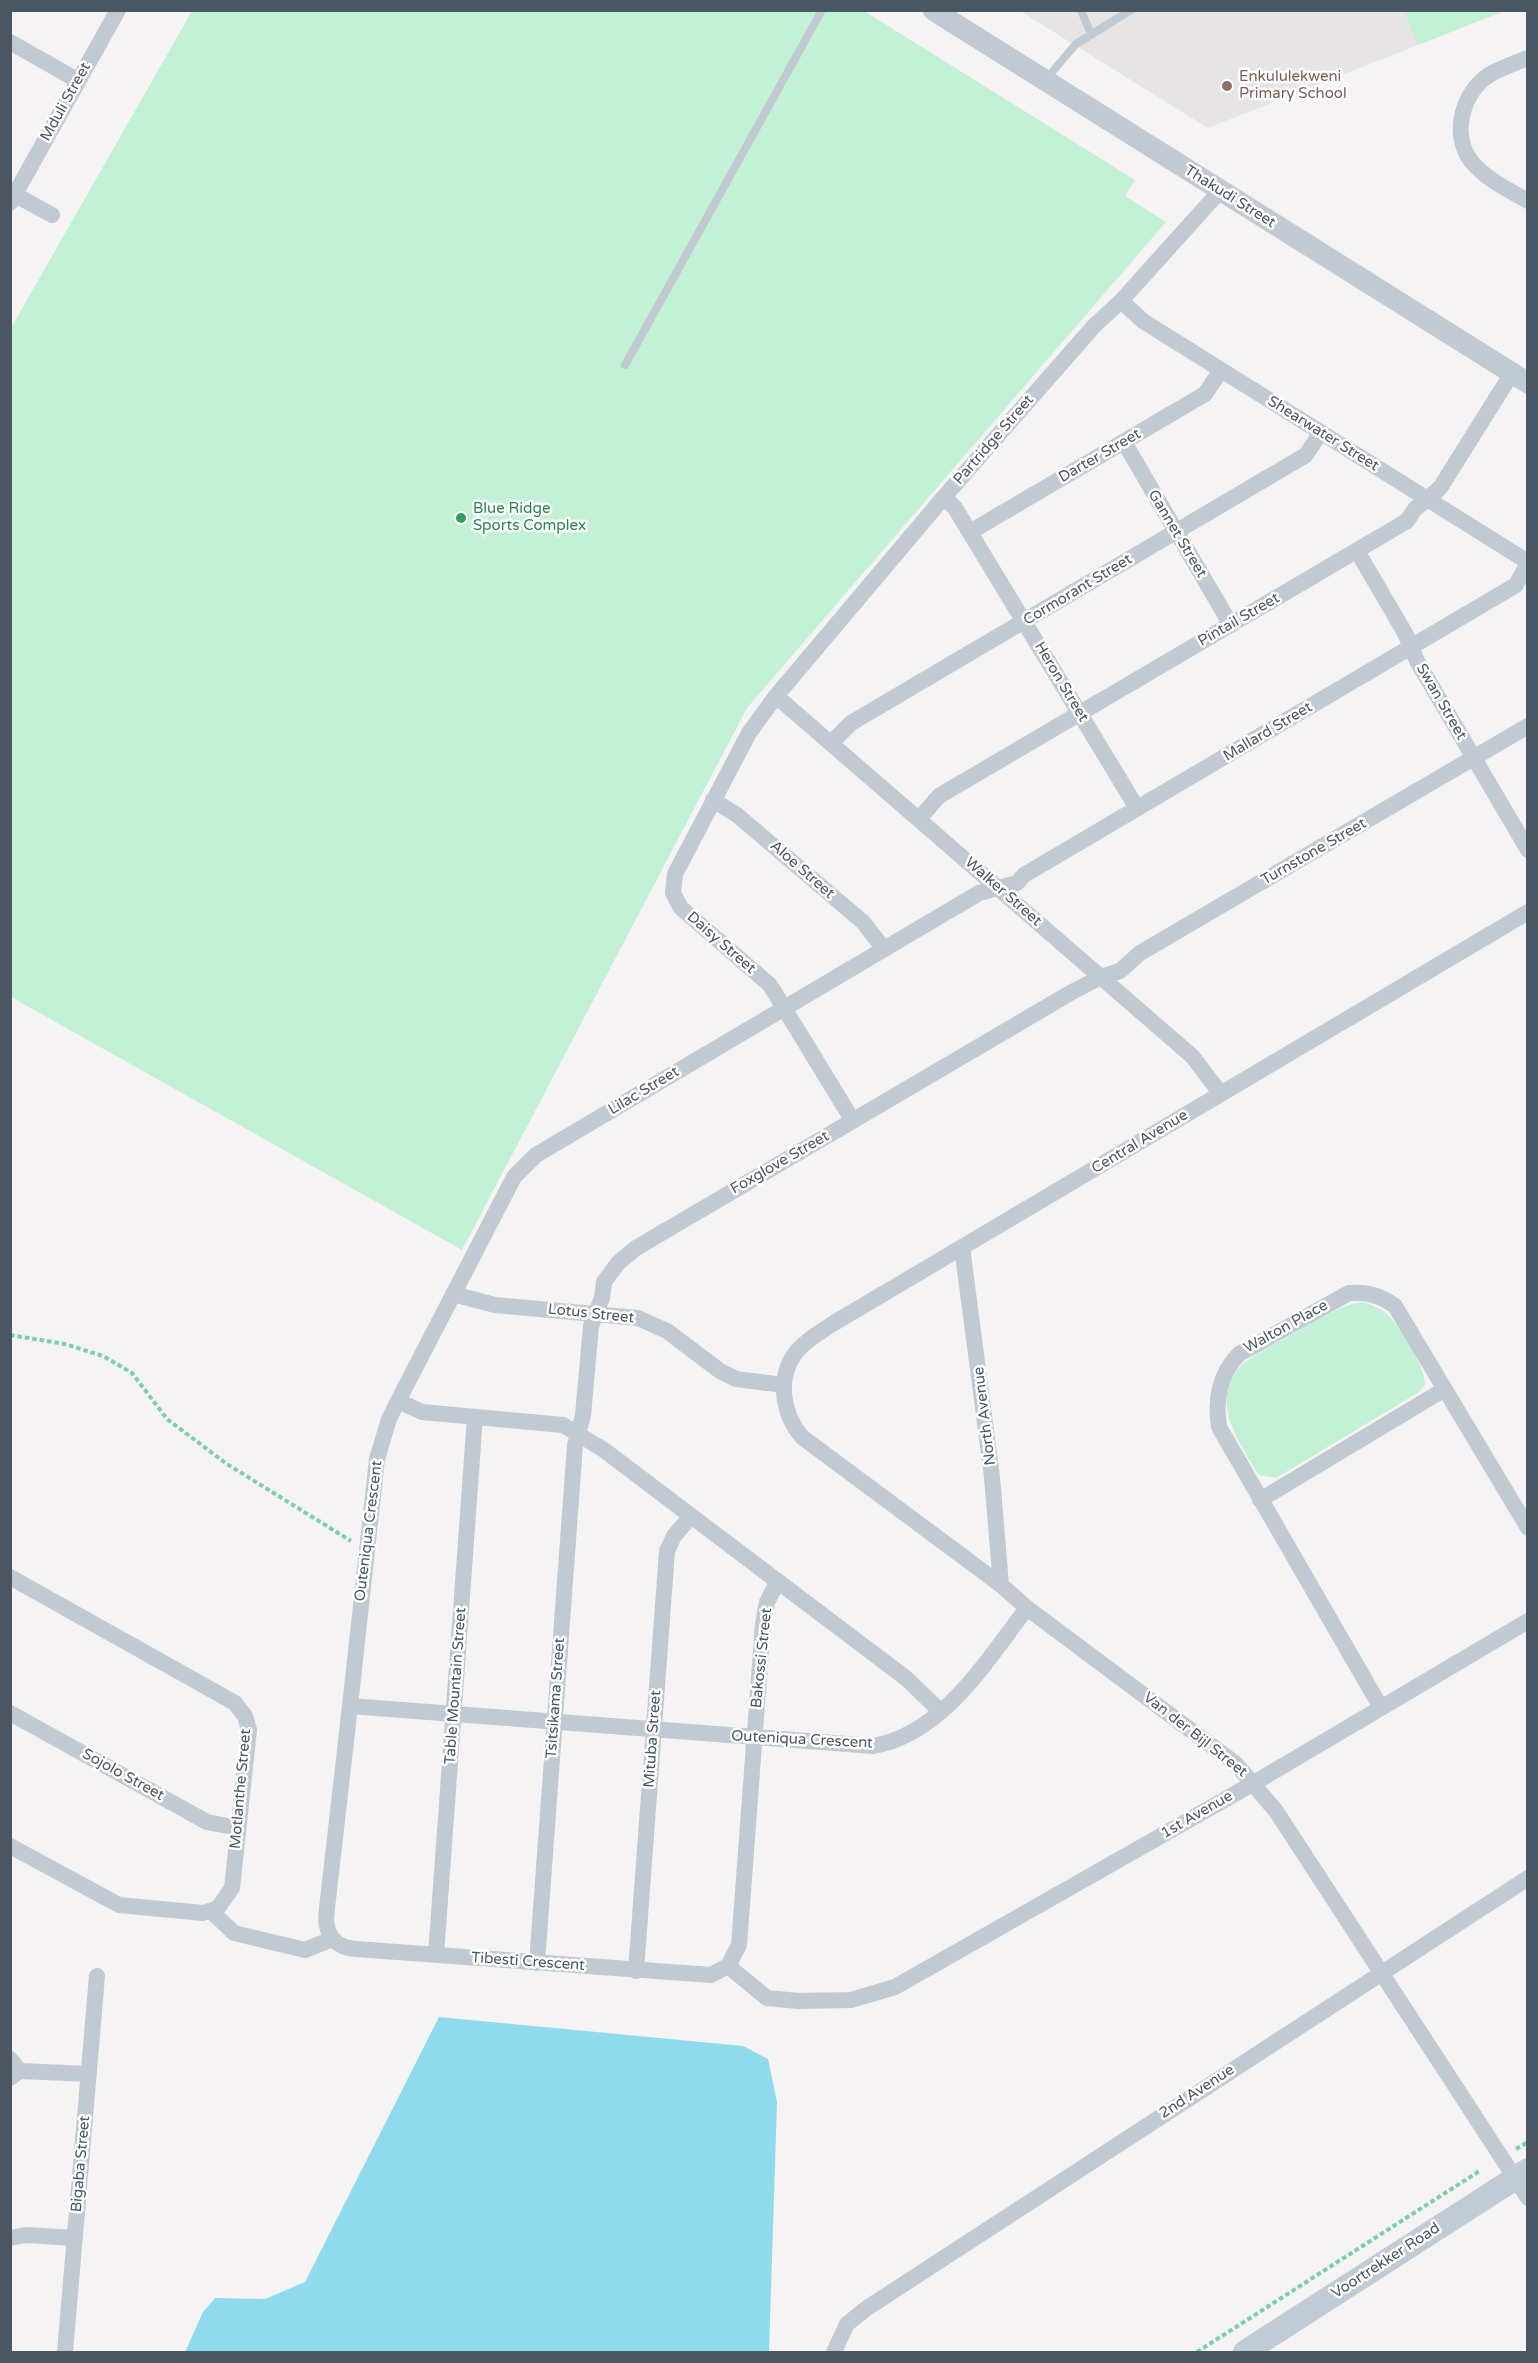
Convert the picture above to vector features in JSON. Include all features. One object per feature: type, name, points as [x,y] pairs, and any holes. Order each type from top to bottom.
[{"type":"main road","name":"Voortrekker Road","points":[[1245,2352],[1523,2182]]},
{"type":"street","name":"Mduli Street","points":[[12,197],[118,10]]},
{"type":"street","name":"Thakudi Street","points":[[933,10],[1520,378]]},
{"type":"street","points":[[10,42],[77,80]]},
{"type":"street","points":[[1527,58],[1488,75],[1468,98],[1460,129],[1464,148],[1472,162],[1527,201]]},
{"type":"street","name":"Partridge Street","points":[[776,696],[944,497],[1094,326],[1121,301],[1220,191]]},
{"type":"street","points":[[12,197],[52,216]]},
{"type":"street","name":"Shearwater Street","points":[[1121,301],[1143,321],[1527,562]]},
{"type":"street","name":"Darter Street","points":[[970,532],[1205,394],[1221,370]]},
{"type":"street","name":"Pintail Street","points":[[919,819],[939,796],[1407,521],[1415,509],[1440,488],[1520,378]]},
{"type":"street","name":"Cormorant Street","points":[[831,743],[851,723],[1306,455],[1321,432]]},
{"type":"street","name":"Gannet Street","points":[[1124,442],[1231,625]]},
{"type":"street","name":"Heron Street","points":[[944,497],[956,508],[1137,808]]},
{"type":"street","name":"Swan Street","points":[[1358,551],[1527,850]]},
{"type":"street","name":"Mallard Street","points":[[998,888],[1017,883],[1024,875],[1516,585],[1527,562]]},
{"type":"street","name":"Walker Street","points":[[776,696],[1192,1056],[1221,1095]]},
{"type":"street","name":"Daisy Street","points":[[776,696],[749,734],[712,800],[675,874],[673,893],[681,908],[770,985],[786,1007],[853,1121]]},
{"type":"street","name":"Turnstone Street","points":[[1101,977],[1120,971],[1140,953],[1527,726]]},
{"type":"street","name":"Aloe Street","points":[[712,800],[737,815],[863,922],[884,949]]},
{"type":"street","name":"Lilac Street","points":[[398,1401],[514,1177],[528,1161],[979,892],[998,888]]},
{"type":"street","name":"Central Avenue","points":[[784,1391],[794,1355],[815,1336],[1527,912]]},
{"type":"street","name":"Foxglove Street","points":[[578,1434],[583,1415],[591,1326],[609,1272],[632,1251],[1101,977]]},
{"type":"street","name":"North Avenue","points":[[962,1248],[992,1477],[1001,1585]]},
{"type":"street","name":"Walton Place","points":[[1380,1706],[1219,1428],[1216,1407],[1227,1367],[1239,1354],[1349,1293],[1365,1292],[1383,1297],[1395,1306],[1527,1528]]},
{"type":"street","name":"Lotus Street","points":[[453,1294],[495,1305],[638,1318],[653,1323],[720,1371],[736,1379],[784,1391]]},
{"type":"street","points":[[1260,1500],[1445,1389]]},
{"type":"street","name":"Van der Bijl Street","points":[[784,1391],[794,1427],[802,1437],[1236,1764],[1254,1783],[1276,1811],[1501,2158],[1523,2182]]},
{"type":"street","points":[[398,1401],[422,1412],[563,1425],[604,1450],[907,1678],[941,1712]]},
{"type":"street","name":"Outeniqua Crescent","points":[[398,1401],[386,1426],[376,1459],[350,1706],[873,1746],[900,1738],[941,1712],[965,1689],[1027,1608]]},
{"type":"street","name":"Table Mountain Street","points":[[436,1955],[475,1417]]},
{"type":"street","name":"Tsitsikama Street","points":[[537,1963],[578,1434]]},
{"type":"street","name":"Mituba Street","points":[[636,1971],[667,1551],[674,1536],[691,1516]]},
{"type":"street","name":"Motlanthe Street","points":[[12,1581],[228,1699],[241,1709],[249,1730],[231,1888],[224,1902],[211,1911]]},
{"type":"street","name":"Bakossi Street","points":[[754,1738],[763,1624],[767,1602],[778,1581]]},
{"type":"street","name":"1st Avenue","points":[[728,1966],[767,1998],[798,2001],[851,2000],[896,1987],[1254,1783],[1380,1706],[1527,1621]]},
{"type":"street","points":[[10,1846],[119,1905],[194,1913],[211,1911],[234,1933],[305,1950],[332,1939],[328,1932],[326,1917],[350,1706]]},
{"type":"street","name":"Sojolo Street","points":[[10,1713],[207,1822],[238,1828]]},
{"type":"street","points":[[728,1966],[739,1946],[754,1738]]},
{"type":"street","name":"2nd Avenue","points":[[834,2352],[847,2324],[867,2308],[1527,1878]]},
{"type":"street","name":"Tibesti Crescent","points":[[332,1939],[347,1949],[701,1976],[720,1971],[728,1966]]},
{"type":"street","name":"Bigaba Street","points":[[65,2352],[97,1976]]},
{"type":"street","points":[[14,2069],[89,2074]]},
{"type":"street","points":[[10,2238],[26,2235],[75,2238]]},
{"type":"lane","points":[[625,365],[822,10]]},
{"type":"lane","points":[[1081,10],[1090,34]]},
{"type":"lane","points":[[1044,81],[1064,56],[1090,34],[1131,10]]},
{"type":"path","points":[[10,1335],[65,1344],[103,1356],[132,1373],[167,1419],[227,1464],[331,1530],[358,1545],[367,1546]]},
{"type":"path","points":[[1197,2352],[1427,2203],[1527,2142]]},
{"type":"shaded area","name":"Enkululekweni Primary School","points":[[1020,11],[1504,11],[1208,128]]},
{"type":"green space","name":"Blue Ridge Sports Complex","points":[[192,11],[864,11],[1135,180],[1125,196],[1166,222],[747,708],[462,1250],[11,997],[11,328]]},
{"type":"green space","points":[[1404,11],[1504,11],[1418,45]]},
{"type":"green space","points":[[1363,1302],[1382,1310],[1397,1326],[1417,1357],[1425,1385],[1419,1392],[1276,1478],[1259,1475],[1242,1447],[1229,1417],[1228,1387],[1235,1373],[1248,1360],[1315,1321],[1353,1304]]},
{"type":"water","points":[[439,2017],[743,2046],[768,2059],[777,2102],[769,2352],[185,2352],[203,2312],[215,2298],[265,2299],[305,2282]]},
{"type":"place","name":"Enkululekweni Primary School","points":[[1227,86]]},
{"type":"place","name":"Blue Ridge Sports Complex","points":[[461,518]]}]
